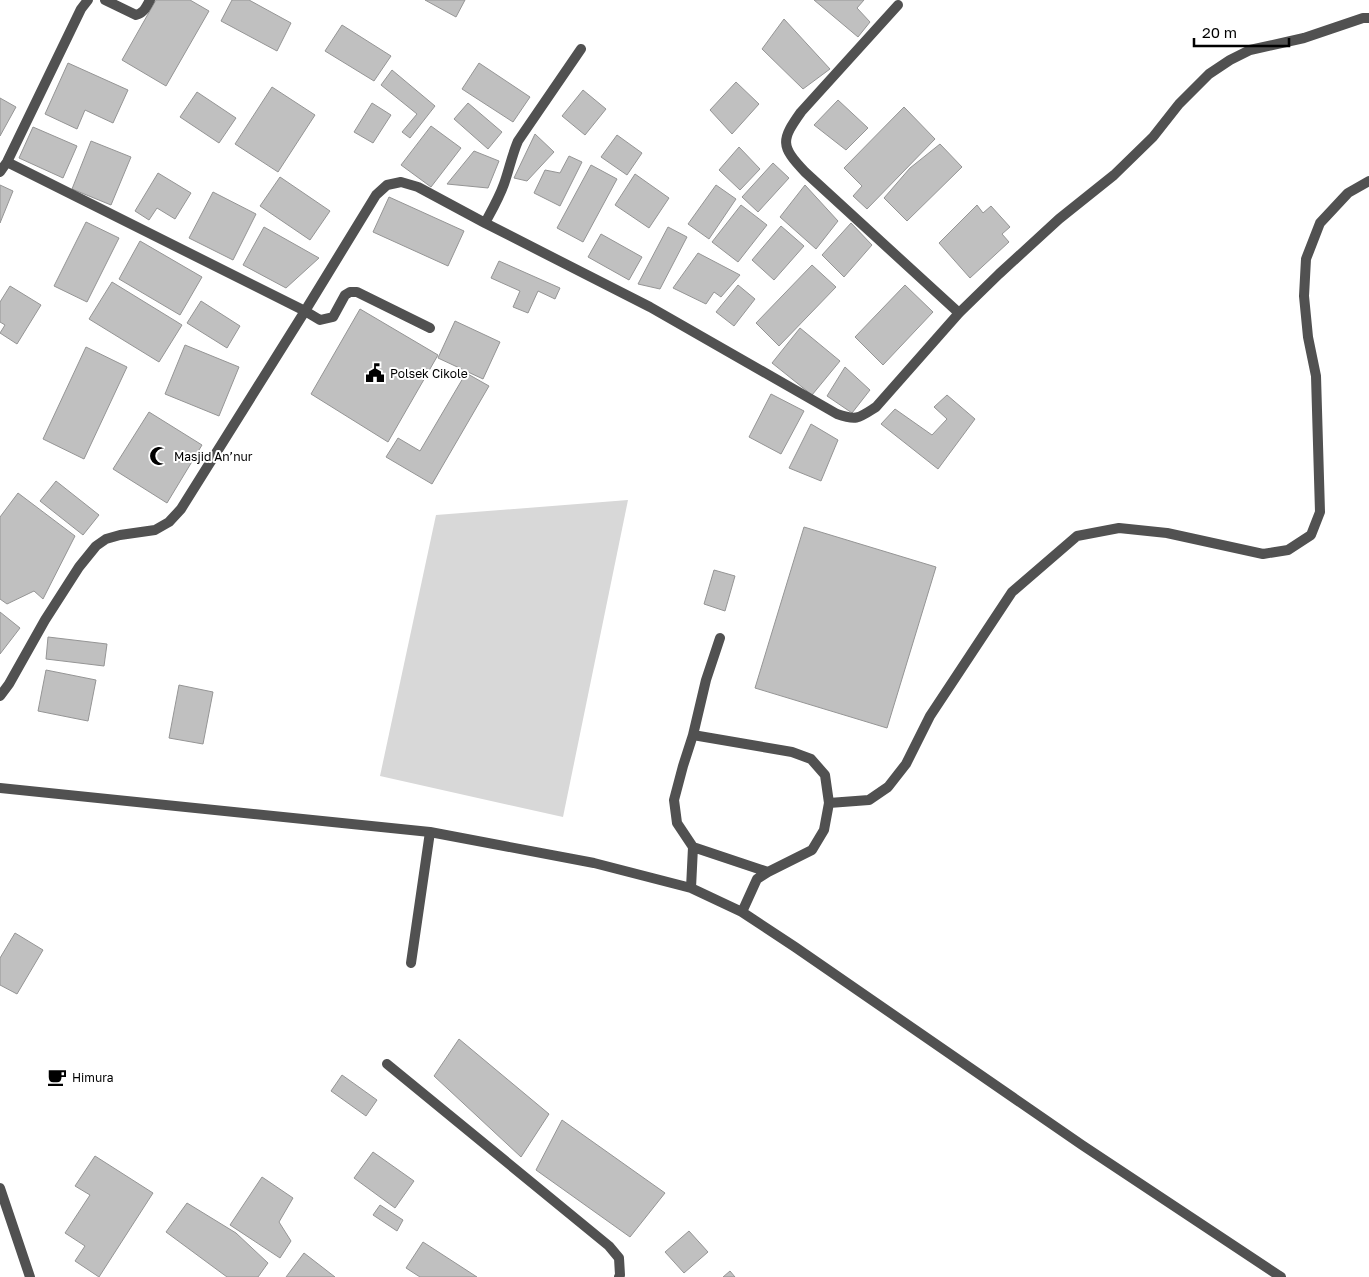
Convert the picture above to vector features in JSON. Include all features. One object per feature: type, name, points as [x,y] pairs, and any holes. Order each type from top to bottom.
[{"type":"street","points":[[0,172],[7,162],[81,9],[88,0]]},
{"type":"street","points":[[105,0],[136,15],[141,14],[145,10],[150,0]]},
{"type":"street","points":[[898,5],[801,112],[788,131],[786,146],[793,159],[805,172],[960,313]]},
{"type":"street","points":[[0,696],[9,684],[45,620],[79,567],[96,546],[106,539],[120,535],[155,530],[170,522],[181,509],[306,311],[376,195],[387,185],[402,182],[418,187],[484,224],[650,307],[837,414],[850,418],[860,418],[876,407],[960,313],[999,274],[1059,219],[1114,175],[1154,138],[1179,104],[1209,74],[1250,50],[1304,38],[1363,18],[1369,18]]},
{"type":"street","points":[[484,224],[502,189],[518,142],[581,49]]},
{"type":"street","points":[[7,162],[306,311],[320,320],[333,317],[345,295],[350,292],[357,292],[430,328]]},
{"type":"street","points":[[829,804],[869,800],[888,787],[906,764],[930,716],[1012,592],[1077,536],[1120,528],[1167,534],[1264,554],[1288,550],[1311,535],[1320,512],[1316,376],[1308,337],[1304,296],[1306,259],[1320,223],[1348,193],[1369,181]]},
{"type":"street","points":[[691,888],[693,847],[677,823],[674,800],[693,735],[706,680],[720,638]]},
{"type":"street","points":[[693,735],[792,752],[811,759],[825,775],[829,804],[824,830],[812,850],[768,872],[757,880],[742,912]]},
{"type":"street","points":[[0,788],[430,832],[594,863],[691,888],[742,912],[803,952],[1082,1145],[1281,1277]]},
{"type":"street","points":[[412,963],[430,832]]},
{"type":"street","points":[[693,847],[768,872]]},
{"type":"street","points":[[387,1064],[609,1246],[619,1258],[619,1277]]},
{"type":"street","points":[[0,1188],[30,1277]]},
{"type":"shaded area","points":[[628,500],[563,817],[380,776],[436,515]]},
{"type":"building","points":[[156,0],[190,0],[209,11],[166,86],[122,60]]},
{"type":"building","points":[[232,0],[249,0],[291,23],[277,51],[221,21]]},
{"type":"building","points":[[425,0],[465,0],[456,17]]},
{"type":"building","points":[[814,0],[864,0],[857,8],[870,22],[858,37]]},
{"type":"building","points":[[784,19],[830,69],[803,89],[762,49]]},
{"type":"building","points":[[342,25],[391,56],[374,81],[325,51]]},
{"type":"building","points":[[68,63],[128,90],[113,123],[85,110],[77,129],[45,114]]},
{"type":"building","points":[[479,63],[530,97],[513,122],[462,89]]},
{"type":"building","points":[[392,70],[435,106],[410,138],[402,132],[417,114],[381,85]]},
{"type":"building","points":[[736,82],[759,104],[732,134],[710,110]]},
{"type":"building","points":[[272,87],[315,115],[278,172],[235,144]]},
{"type":"building","points":[[583,90],[606,109],[585,135],[562,116]]},
{"type":"building","points":[[197,92],[236,118],[219,143],[180,117]]},
{"type":"building","points":[[0,98],[16,107],[0,136]]},
{"type":"building","points":[[838,100],[868,128],[846,150],[814,125]]},
{"type":"building","points":[[372,103],[391,115],[373,143],[354,132]]},
{"type":"building","points":[[468,103],[502,132],[488,149],[454,119]]},
{"type":"building","points":[[904,107],[935,139],[867,209],[853,196],[862,186],[844,168]]},
{"type":"building","points":[[431,126],[461,148],[431,187],[401,165]]},
{"type":"building","points":[[33,127],[77,146],[63,178],[19,158]]},
{"type":"building","points":[[535,134],[554,152],[527,181],[514,178]]},
{"type":"building","points":[[617,135],[642,153],[627,175],[601,157]]},
{"type":"building","points":[[91,141],[131,157],[111,205],[72,189]]},
{"type":"building","points":[[940,144],[962,167],[907,221],[884,198],[910,168]]},
{"type":"building","points":[[739,147],[760,169],[740,190],[719,170]]},
{"type":"building","points":[[474,151],[499,161],[488,188],[447,184]]},
{"type":"building","points":[[569,156],[582,162],[560,206],[534,193],[545,170],[560,173]]},
{"type":"building","points":[[773,163],[789,178],[758,212],[742,197]]},
{"type":"building","points":[[591,165],[617,179],[583,242],[557,228]]},
{"type":"building","points":[[158,173],[191,193],[175,219],[157,208],[149,220],[135,211]]},
{"type":"building","points":[[635,174],[669,198],[649,228],[615,205]]},
{"type":"building","points":[[280,177],[330,211],[310,240],[260,206]]},
{"type":"building","points":[[0,185],[13,191],[0,223]]},
{"type":"building","points":[[716,185],[736,199],[709,239],[688,224]]},
{"type":"building","points":[[805,185],[838,221],[816,249],[780,217]]},
{"type":"building","points":[[213,192],[256,214],[233,260],[189,238]]},
{"type":"building","points":[[389,197],[464,231],[448,266],[373,232]]},
{"type":"building","points":[[741,205],[767,225],[738,262],[712,242]]},
{"type":"building","points":[[977,205],[983,213],[991,206],[1010,227],[1002,234],[1009,242],[970,278],[939,243]]},
{"type":"building","points":[[86,222],[119,238],[87,302],[54,286]]},
{"type":"building","points":[[851,223],[872,245],[844,277],[822,255]]},
{"type":"building","points":[[781,226],[804,246],[774,280],[752,260]]},
{"type":"building","points":[[264,227],[319,258],[286,288],[243,265]]},
{"type":"building","points":[[668,227],[687,237],[660,289],[638,284]]},
{"type":"building","points":[[601,234],[642,257],[629,280],[588,257]]},
{"type":"building","points":[[140,241],[202,277],[180,315],[119,279]]},
{"type":"building","points":[[698,253],[740,275],[721,297],[714,292],[706,304],[673,288]]},
{"type":"building","points":[[499,261],[560,288],[555,299],[538,291],[528,313],[513,307],[520,291],[491,278]]},
{"type":"building","points":[[812,265],[836,287],[779,346],[756,323]]},
{"type":"building","points":[[112,282],[182,325],[159,362],[89,319]]},
{"type":"building","points":[[738,285],[755,299],[734,326],[716,312]]},
{"type":"building","points":[[905,285],[933,312],[883,365],[855,337]]},
{"type":"building","points":[[10,286],[41,305],[17,344],[0,333],[5,325],[0,322],[0,302]]},
{"type":"building","points":[[201,301],[240,326],[227,348],[187,323]]},
{"type":"building","points":[[360,309],[438,355],[388,442],[311,394]]},
{"type":"building","points":[[455,321],[500,342],[483,379],[438,358]]},
{"type":"building","points":[[800,328],[840,361],[812,395],[772,363]]},
{"type":"building","points":[[185,345],[239,367],[219,416],[165,394]]},
{"type":"building","points":[[86,347],[127,367],[84,459],[43,439]]},
{"type":"building","points":[[845,367],[870,390],[852,413],[827,396]]},
{"type":"building","points":[[466,373],[489,386],[432,484],[386,457],[398,438],[420,451]]},
{"type":"building","points":[[771,394],[804,411],[781,454],[749,437]]},
{"type":"building","points":[[947,395],[975,419],[938,469],[881,424],[895,409],[932,435],[947,419],[934,407]]},
{"type":"building","points":[[149,412],[202,445],[167,503],[113,469]]},
{"type":"building","points":[[811,424],[838,440],[821,481],[789,468]]},
{"type":"building","points":[[56,481],[99,515],[83,535],[40,501]]},
{"type":"building","points":[[18,493],[75,536],[43,599],[34,591],[7,604],[0,599],[0,517]]},
{"type":"building","points":[[804,527],[936,567],[887,728],[755,688]]},
{"type":"building","points":[[714,570],[735,576],[725,611],[704,604]]},
{"type":"building","points":[[0,612],[20,628],[0,654]]},
{"type":"building","points":[[48,637],[107,644],[104,666],[46,659]]},
{"type":"building","points":[[46,670],[96,680],[88,721],[38,711]]},
{"type":"building","points":[[179,685],[213,692],[203,744],[169,738]]},
{"type":"building","points":[[15,933],[43,950],[17,994],[0,985],[0,958]]},
{"type":"building","points":[[459,1039],[549,1114],[521,1157],[434,1076]]},
{"type":"building","points":[[342,1075],[377,1100],[366,1116],[331,1091]]},
{"type":"building","points":[[562,1120],[665,1193],[630,1237],[536,1170]]},
{"type":"building","points":[[373,1152],[414,1181],[395,1208],[354,1178]]},
{"type":"building","points":[[95,1156],[153,1193],[99,1277],[75,1261],[85,1246],[65,1233],[90,1195],[75,1186]]},
{"type":"building","points":[[262,1177],[293,1198],[279,1222],[291,1241],[280,1258],[230,1225]]},
{"type":"building","points":[[187,1203],[236,1233],[268,1263],[258,1277],[227,1277],[166,1232]]},
{"type":"building","points":[[380,1205],[403,1220],[397,1231],[373,1215]]},
{"type":"building","points":[[689,1231],[708,1252],[684,1273],[665,1252]]},
{"type":"building","points":[[423,1242],[477,1277],[420,1277],[406,1268]]},
{"type":"building","points":[[304,1253],[335,1277],[286,1277]]},
{"type":"building","points":[[730,1271],[735,1277],[723,1277]]},
{"type":"place","name":"Polsek Cikole","points":[[375,373]]},
{"type":"place","name":"Masjid An’nur","points":[[159,456]]},
{"type":"place","name":"Himura","points":[[57,1077]]}]
